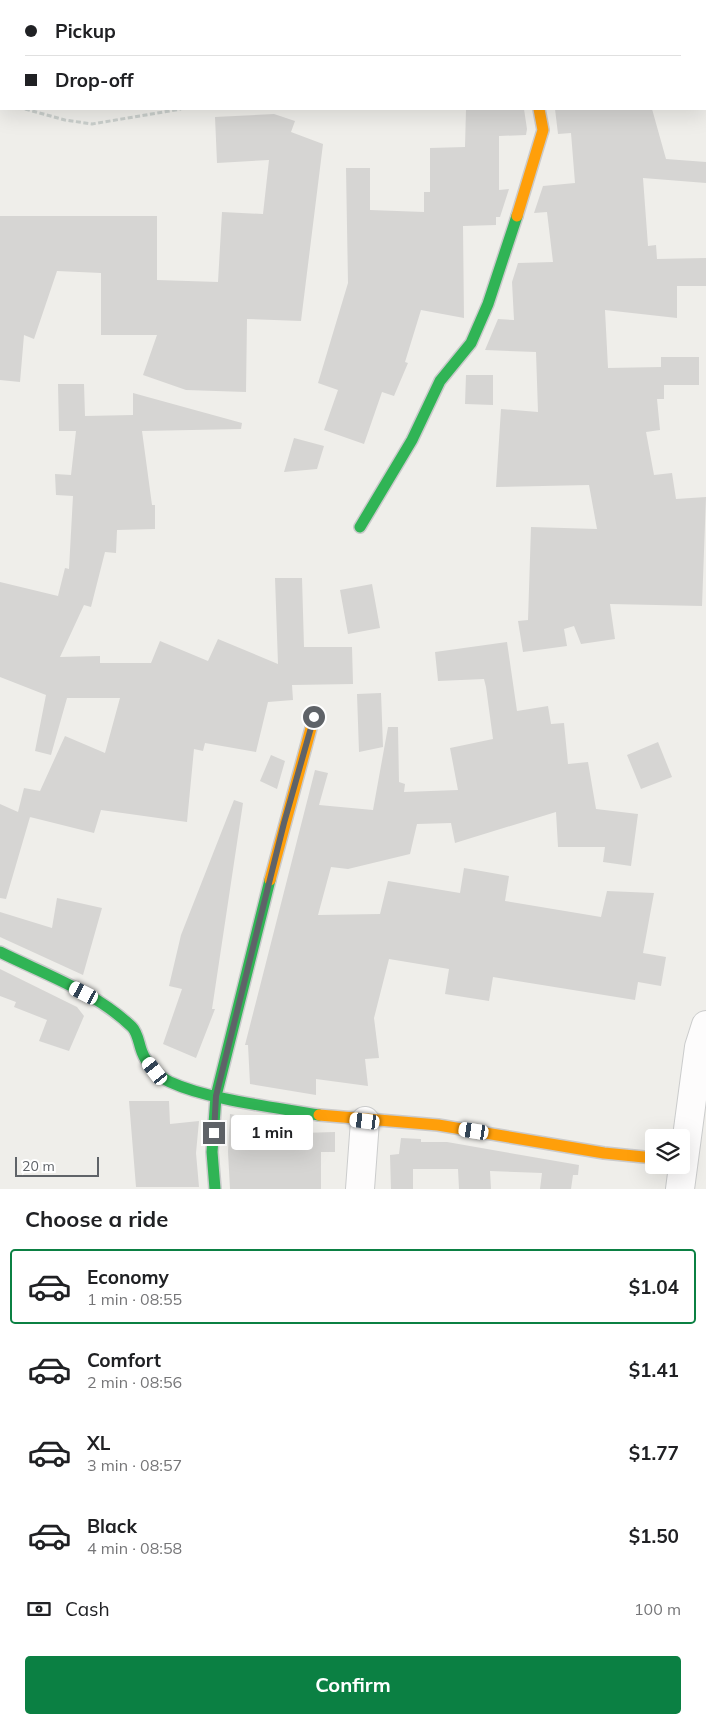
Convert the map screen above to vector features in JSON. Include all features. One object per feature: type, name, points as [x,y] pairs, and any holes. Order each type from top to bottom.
[{"type":"street","points":[[360,526],[412,440],[440,381],[471,343],[514,230],[532,170],[543,130],[539,110]]},
{"type":"street","points":[[215,1189],[212,1152],[216,1096],[284,823],[314,717]]},
{"type":"street","points":[[0,952],[84,993],[114,1013],[134,1029],[143,1055],[155,1071],[169,1082],[216,1096],[326,1116],[365,1121],[438,1125],[645,1157]]},
{"type":"street","points":[[687,1129],[699,1047],[706,1025]]},
{"type":"street","points":[[360,1189],[365,1121]]},
{"type":"street","points":[[680,1189],[681,1174]]},
{"type":"path","points":[[29,110],[65,120],[92,124],[175,110]]},
{"type":"building","points":[[466,110],[524,110],[526,135],[499,136],[499,190],[509,189],[500,217],[496,217],[496,225],[463,226],[464,318],[421,310],[405,362],[408,363],[394,396],[382,392],[364,444],[324,430],[338,390],[318,383],[348,283],[346,168],[370,168],[370,210],[424,212],[424,192],[430,192],[430,148],[465,147]]},
{"type":"building","points":[[555,110],[652,110],[666,159],[706,162],[706,183],[643,178],[648,246],[656,245],[657,259],[706,258],[706,286],[677,286],[677,318],[605,310],[608,368],[661,367],[661,357],[699,357],[699,385],[664,385],[664,399],[657,399],[660,430],[646,432],[654,475],[672,473],[676,499],[706,497],[702,606],[610,604],[615,639],[581,644],[574,626],[564,629],[567,646],[523,652],[518,621],[528,620],[531,527],[597,529],[589,485],[496,487],[501,409],[538,412],[536,352],[485,350],[498,319],[514,320],[512,282],[518,263],[553,262],[547,212],[534,213],[543,186],[575,183],[571,133],[558,134]]},
{"type":"building","points":[[274,114],[295,121],[291,132],[323,144],[301,321],[247,319],[246,392],[186,390],[143,375],[157,335],[101,335],[101,273],[57,271],[34,339],[24,335],[20,382],[0,380],[0,216],[157,216],[157,280],[218,282],[222,212],[263,214],[269,160],[217,163],[215,117]]},
{"type":"building","points":[[466,375],[493,375],[493,405],[465,404]]},
{"type":"building","points":[[58,384],[84,384],[85,416],[133,415],[133,393],[242,423],[241,429],[142,431],[152,505],[155,505],[155,529],[117,530],[116,553],[105,552],[91,607],[84,605],[60,657],[100,656],[100,663],[151,663],[160,641],[208,661],[218,639],[278,664],[275,578],[302,578],[304,647],[352,647],[353,684],[292,685],[293,700],[268,702],[256,752],[205,743],[203,751],[194,749],[187,822],[101,810],[94,833],[30,817],[6,899],[0,898],[0,804],[18,812],[24,788],[40,791],[65,736],[105,753],[120,698],[67,698],[51,755],[35,751],[46,695],[0,677],[0,582],[58,596],[65,568],[69,569],[73,496],[56,495],[55,474],[71,475],[76,431],[59,431]]},
{"type":"building","points":[[294,438],[324,446],[317,469],[284,472]]},
{"type":"building","points":[[372,584],[380,628],[348,634],[340,590]]},
{"type":"building","points":[[507,642],[517,711],[548,706],[551,724],[564,723],[568,764],[588,762],[596,809],[638,814],[631,866],[603,862],[605,847],[558,847],[556,812],[455,843],[451,823],[417,824],[410,854],[348,869],[331,867],[318,915],[380,914],[388,881],[460,893],[464,868],[509,876],[505,901],[601,917],[607,891],[654,893],[643,953],[666,957],[661,986],[638,982],[635,1000],[493,977],[489,1001],[445,994],[449,969],[389,959],[374,1018],[379,1058],[365,1059],[368,1086],[316,1079],[316,1095],[250,1084],[248,1045],[245,1045],[315,770],[328,773],[319,805],[373,810],[388,727],[398,727],[399,782],[405,784],[404,792],[458,790],[450,748],[493,739],[486,687],[484,679],[438,681],[435,652]]},
{"type":"building","points":[[381,693],[383,747],[359,752],[357,694]]},
{"type":"building","points":[[658,742],[672,777],[641,789],[627,755]]},
{"type":"building","points":[[271,755],[285,761],[277,789],[260,781]]},
{"type":"building","points":[[234,800],[243,803],[212,1009],[215,1009],[196,1058],[163,1044],[182,989],[169,986],[181,935]]},
{"type":"building","points":[[57,898],[102,908],[83,975],[0,937],[0,912],[52,928]]},
{"type":"building","points":[[0,969],[77,1007],[84,1016],[69,1051],[39,1041],[47,1020],[14,1007],[16,1002],[0,996]]},
{"type":"building","points":[[129,1101],[169,1101],[170,1124],[199,1121],[196,1153],[199,1187],[136,1187]]},
{"type":"building","points":[[230,1114],[269,1121],[269,1134],[335,1132],[335,1152],[321,1152],[321,1189],[230,1189],[228,1152]]},
{"type":"building","points":[[401,1138],[421,1139],[421,1142],[447,1142],[579,1165],[578,1175],[573,1175],[571,1189],[540,1189],[542,1173],[490,1171],[491,1189],[459,1189],[458,1169],[413,1169],[413,1189],[391,1189],[390,1155],[399,1154]]},
{"type":"traffic: fast","points":[[360,527],[412,440],[440,381],[471,343],[488,304],[517,216]]},
{"type":"traffic: fast","points":[[215,1189],[212,1152],[216,1096],[270,880]]},
{"type":"traffic: fast","points":[[0,952],[86,994],[118,1015],[134,1030],[142,1052],[150,1065],[157,1073],[170,1082],[204,1094],[319,1115]]},
{"type":"traffic: slow","points":[[517,216],[543,130],[539,110]]},
{"type":"traffic: slow","points":[[270,880],[314,717]]},
{"type":"traffic: slow","points":[[319,1115],[438,1125],[604,1153],[645,1157]]},
{"type":"route","points":[[214,1133],[216,1096],[248,973],[268,884],[314,717]]}]
